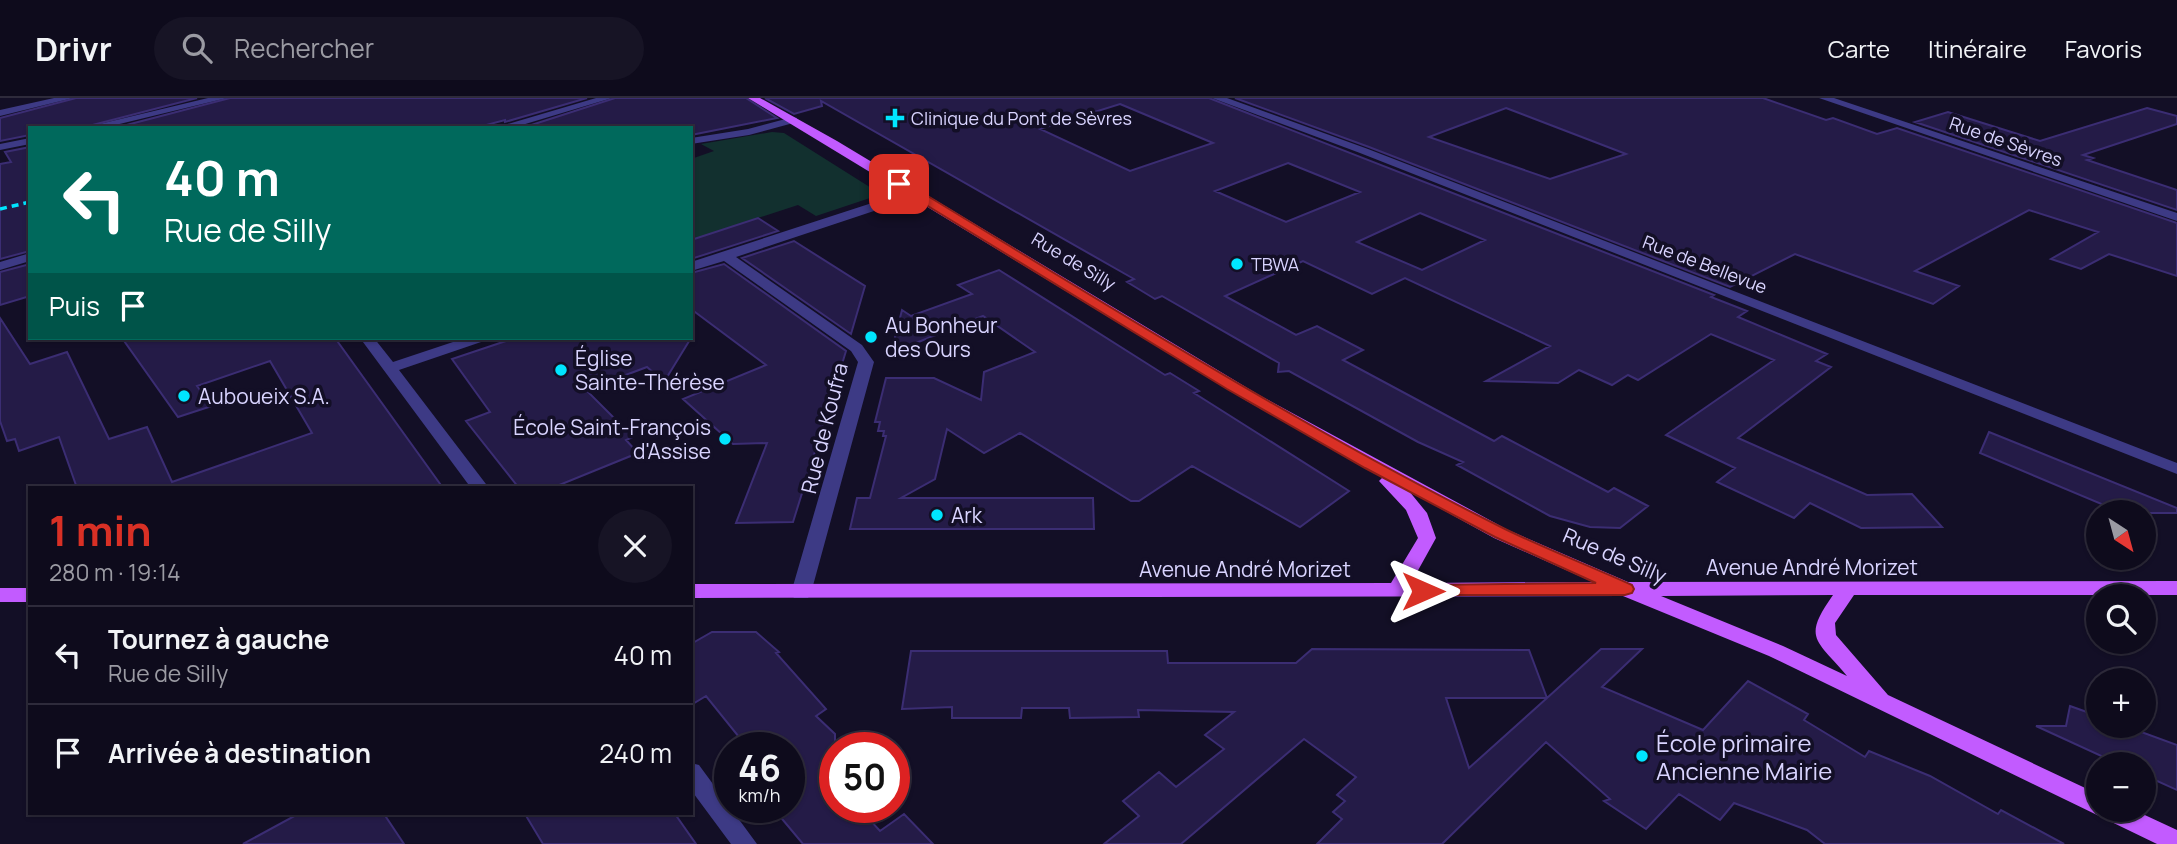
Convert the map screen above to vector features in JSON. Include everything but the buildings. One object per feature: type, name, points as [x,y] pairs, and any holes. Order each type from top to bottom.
[{"type":"main road","name":"Rue de Silly","points":[[753,98],[1232,386],[1501,534],[1776,651],[2086,799]]},
{"type":"main road","name":"Rue de Silly","points":[[1370,464],[1410,501],[1424,522],[1426,538],[1396,591]]},
{"type":"main road","name":"Avenue André Morizet","points":[[693,592],[2177,588]]},
{"type":"main road","name":"Rue de Silly","points":[[1848,589],[1825,622],[1826,637],[1882,703]]},
{"type":"main road","points":[[0,595],[28,595]]},
{"type":"main road","points":[[2135,822],[2177,842]]},
{"type":"street","points":[[0,113],[68,98]]},
{"type":"street","points":[[97,126],[222,98]]},
{"type":"street","points":[[506,126],[607,98]]},
{"type":"street","name":"Rue de Bellevue","points":[[1217,98],[1364,151],[2177,469]]},
{"type":"street","name":"Rue de Sèvres","points":[[1824,98],[2177,217]]},
{"type":"street","points":[[693,141],[749,132],[793,120]]},
{"type":"street","points":[[0,147],[28,141]]},
{"type":"street","points":[[693,266],[915,193]]},
{"type":"street","name":"Rue de Koufra","points":[[726,256],[858,348],[866,362],[801,593]]},
{"type":"street","points":[[0,265],[28,258]]},
{"type":"street","points":[[368,340],[478,486]]},
{"type":"street","points":[[389,368],[473,340]]},
{"type":"street","points":[[693,775],[744,844]]},
{"type":"green space","points":[[772,132],[784,133],[876,191],[870,198],[816,216],[798,205],[693,239],[693,158],[714,151],[701,144]]},
{"type":"railway","points":[[0,209],[28,202]]},
{"type":"place","name":"Clinique du Pont de Sèvres","points":[[895,118]]},
{"type":"place","name":"TBWA","points":[[1237,264]]},
{"type":"place","name":"Au Bonheur des Ours","points":[[871,337]]},
{"type":"place","name":"Église Sainte-Thérèse","points":[[561,370]]},
{"type":"place","name":"Auboueix S.A.","points":[[184,396]]},
{"type":"place","name":"École Saint-François d'Assise","points":[[725,439]]},
{"type":"place","name":"Ark","points":[[937,515]]},
{"type":"place","name":"École primaire Ancienne Mairie","points":[[1642,756]]},
{"type":"route","points":[[899,184],[1232,386],[1370,464],[1501,534],[1625,589],[1423,591]]}]
